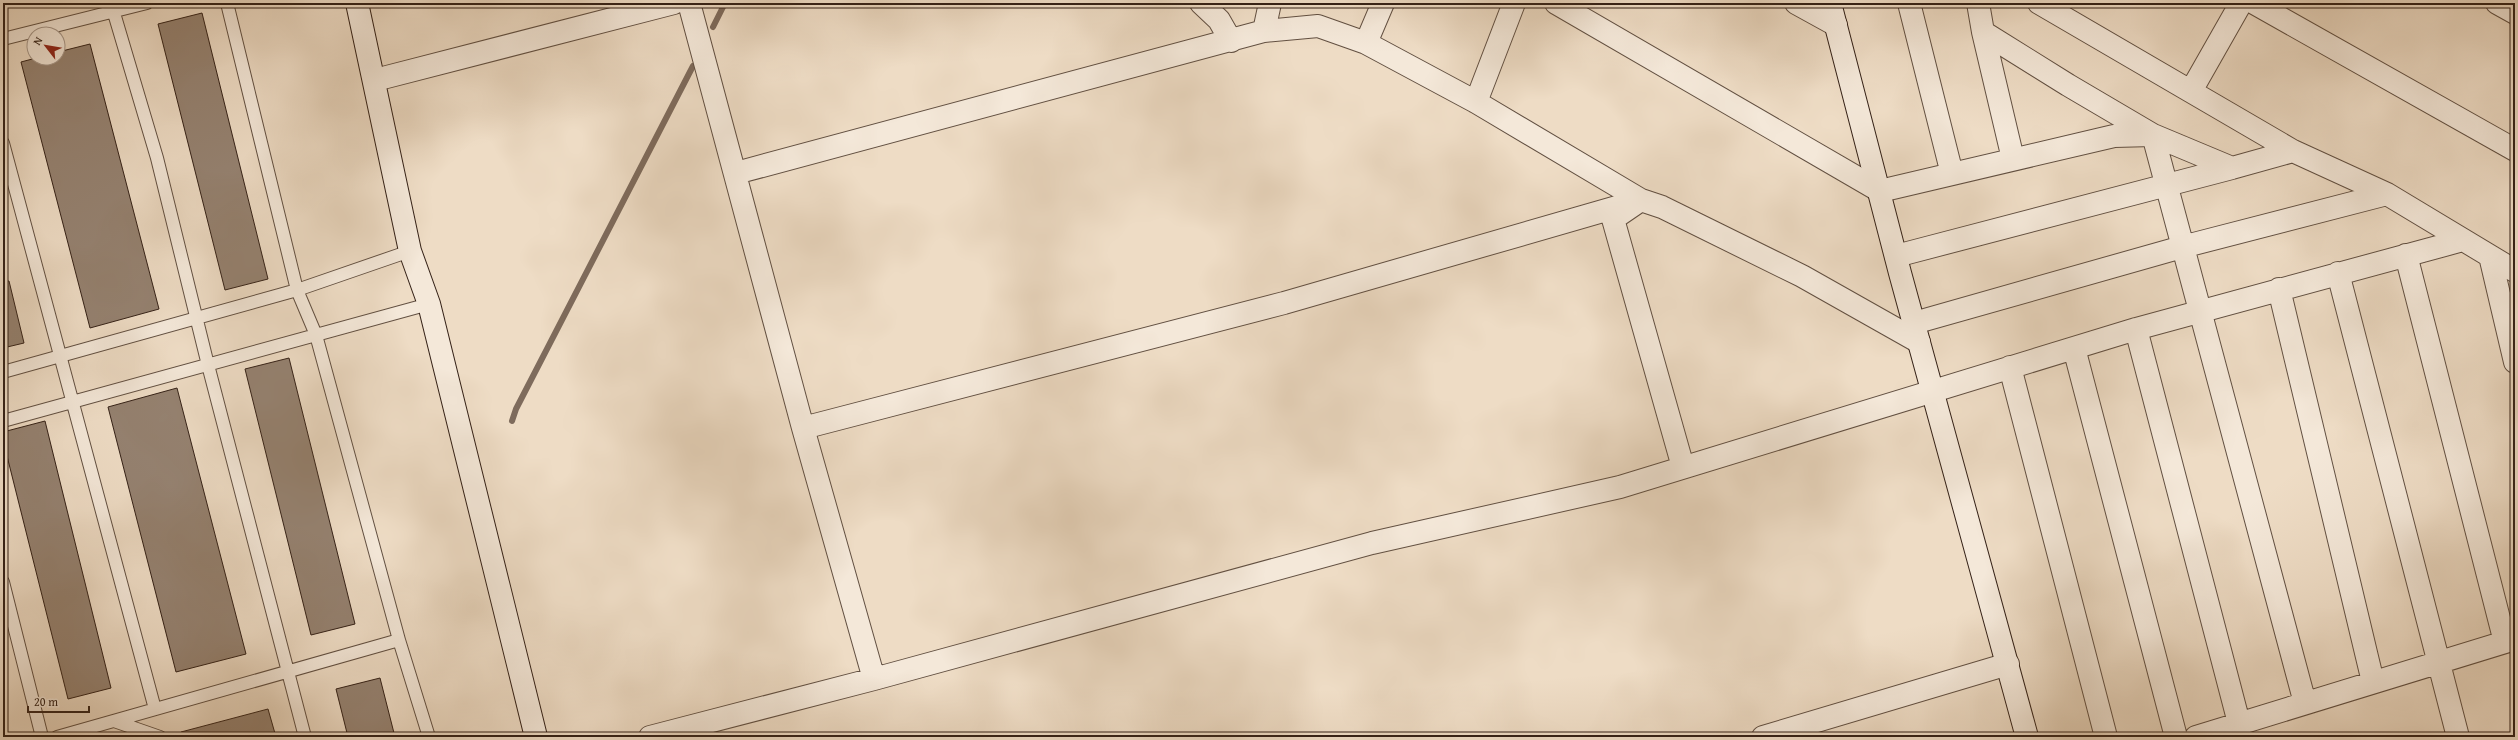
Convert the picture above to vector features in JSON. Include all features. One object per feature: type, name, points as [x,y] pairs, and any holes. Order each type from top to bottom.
[{"type":"street","points":[[357,3],[375,80],[410,251],[429,304],[536,737]]},
{"type":"street","points":[[375,80],[674,3]]},
{"type":"street","points":[[689,3],[736,173],[803,428],[874,679]]},
{"type":"street","points":[[1201,3],[1219,20],[1231,41]]},
{"type":"street","points":[[1264,31],[1270,3]]},
{"type":"street","points":[[1366,43],[1383,3]]},
{"type":"street","points":[[1476,102],[1514,3]]},
{"type":"street","points":[[1556,3],[1880,191],[2114,136],[2153,135]]},
{"type":"street","points":[[1796,3],[1836,25]]},
{"type":"street","points":[[1830,3],[1896,256],[2027,737]]},
{"type":"street","points":[[1909,3],[1952,174]]},
{"type":"street","points":[[1978,3],[1983,32],[2013,159]]},
{"type":"street","points":[[2039,3],[2293,151],[2387,194],[2515,271]]},
{"type":"street","points":[[2191,91],[2241,3]]},
{"type":"street","points":[[2254,3],[2515,150]]},
{"type":"street","points":[[2497,3],[2515,13]]},
{"type":"street","points":[[736,173],[1264,31],[1318,26],[1366,43],[1476,102],[1641,200],[1662,207],[1917,333],[2182,247],[2387,194]]},
{"type":"street","points":[[1983,32],[2068,85],[2153,135],[2232,168]]},
{"type":"street","points":[[2153,135],[2168,186],[2182,247],[2201,310],[2305,703]]},
{"type":"street","points":[[1896,256],[2168,186],[2293,151]]},
{"type":"street","points":[[803,428],[1284,303],[1641,200]]},
{"type":"street","points":[[1641,200],[1613,219],[1683,467]]},
{"type":"street","points":[[650,737],[874,679],[1372,543],[1620,487],[1933,390],[2201,310],[2463,240]]},
{"type":"street","points":[[2196,737],[2510,640],[2406,255]]},
{"type":"street","points":[[2490,256],[2515,362]]},
{"type":"street","points":[[2338,273],[2458,737]]},
{"type":"street","points":[[2279,289],[2374,682]]},
{"type":"street","points":[[2136,330],[2239,723]]},
{"type":"street","points":[[2074,348],[2176,737]]},
{"type":"street","points":[[2010,367],[2106,737]]},
{"type":"street","points":[[1763,737],[2008,664]]},
{"type":"lane","points":[[3,40],[112,7],[148,3]]},
{"type":"lane","points":[[227,3],[297,290],[316,335],[399,640],[429,737]]},
{"type":"lane","points":[[112,7],[156,158],[287,672],[305,737]]},
{"type":"lane","points":[[3,142],[60,355],[74,401],[155,709]]},
{"type":"lane","points":[[3,372],[197,316],[297,290],[410,251]]},
{"type":"lane","points":[[3,421],[429,304]]},
{"type":"lane","points":[[3,582],[42,737]]},
{"type":"lane","points":[[56,737],[399,640]]},
{"type":"lane","points":[[114,721],[160,737]]},
{"type":"building","points":[[202,13],[268,279],[225,290],[158,24]]},
{"type":"building","points":[[90,44],[159,309],[90,328],[21,62],[26,61],[26,66],[66,66],[66,50]]},
{"type":"building","points":[[3,281],[9,281],[24,343],[3,348]]},
{"type":"building","points":[[289,358],[355,624],[311,635],[245,369]]},
{"type":"building","points":[[177,388],[246,654],[176,672],[108,407]]},
{"type":"building","points":[[45,421],[111,688],[68,699],[3,440],[3,432]]},
{"type":"building","points":[[380,678],[395,737],[348,737],[336,689]]},
{"type":"building","points":[[268,709],[276,737],[182,737],[181,732]]},
{"type":"waterway","points":[[713,27],[725,3]]},
{"type":"waterway","points":[[512,421],[516,409],[693,66]]}]
